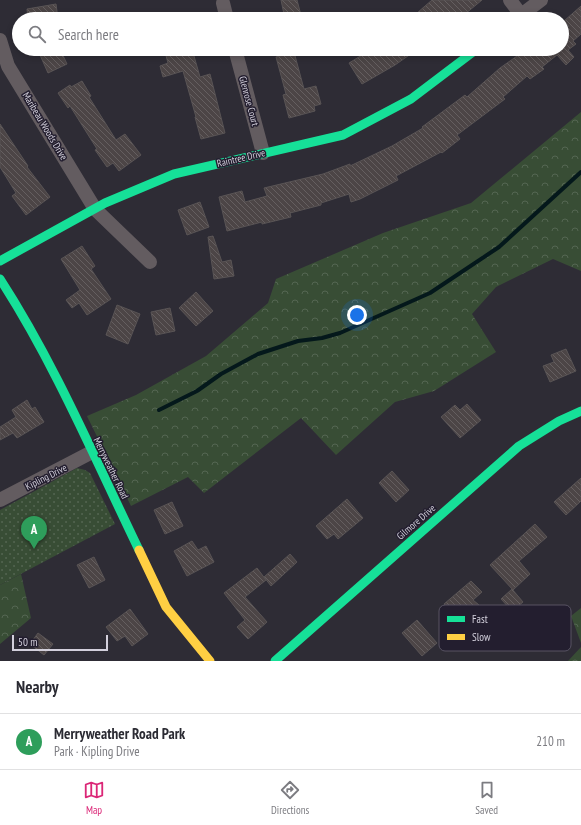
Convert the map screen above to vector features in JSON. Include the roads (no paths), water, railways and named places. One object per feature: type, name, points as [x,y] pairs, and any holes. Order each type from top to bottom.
[{"type":"street","points":[[510,0],[516,12]]},
{"type":"street","points":[[525,12],[541,0]]},
{"type":"street","points":[[223,3],[225,12]]},
{"type":"street","name":"Maribeau Woods Drive","points":[[0,40],[8,66],[95,209],[150,262]]},
{"type":"street","name":"Glenrose Court","points":[[237,56],[263,153]]},
{"type":"street","name":"Raintree Drive","points":[[0,261],[95,209],[174,174],[343,135],[412,99],[468,56]]},
{"type":"street","name":"Merryweather Road","points":[[0,278],[16,304],[47,362],[166,607],[210,661]]},
{"type":"street","name":"Gilmore Drive","points":[[274,661],[519,446],[559,422],[581,411]]},
{"type":"street","name":"Kipling Drive","points":[[0,500],[92,452]]},
{"type":"waterway","points":[[159,410],[197,391],[221,374],[258,354],[298,341],[322,338],[340,333],[430,293],[499,247],[581,172]]},
{"type":"place","name":"Merryweather Road Park","points":[[34,549]]}]
